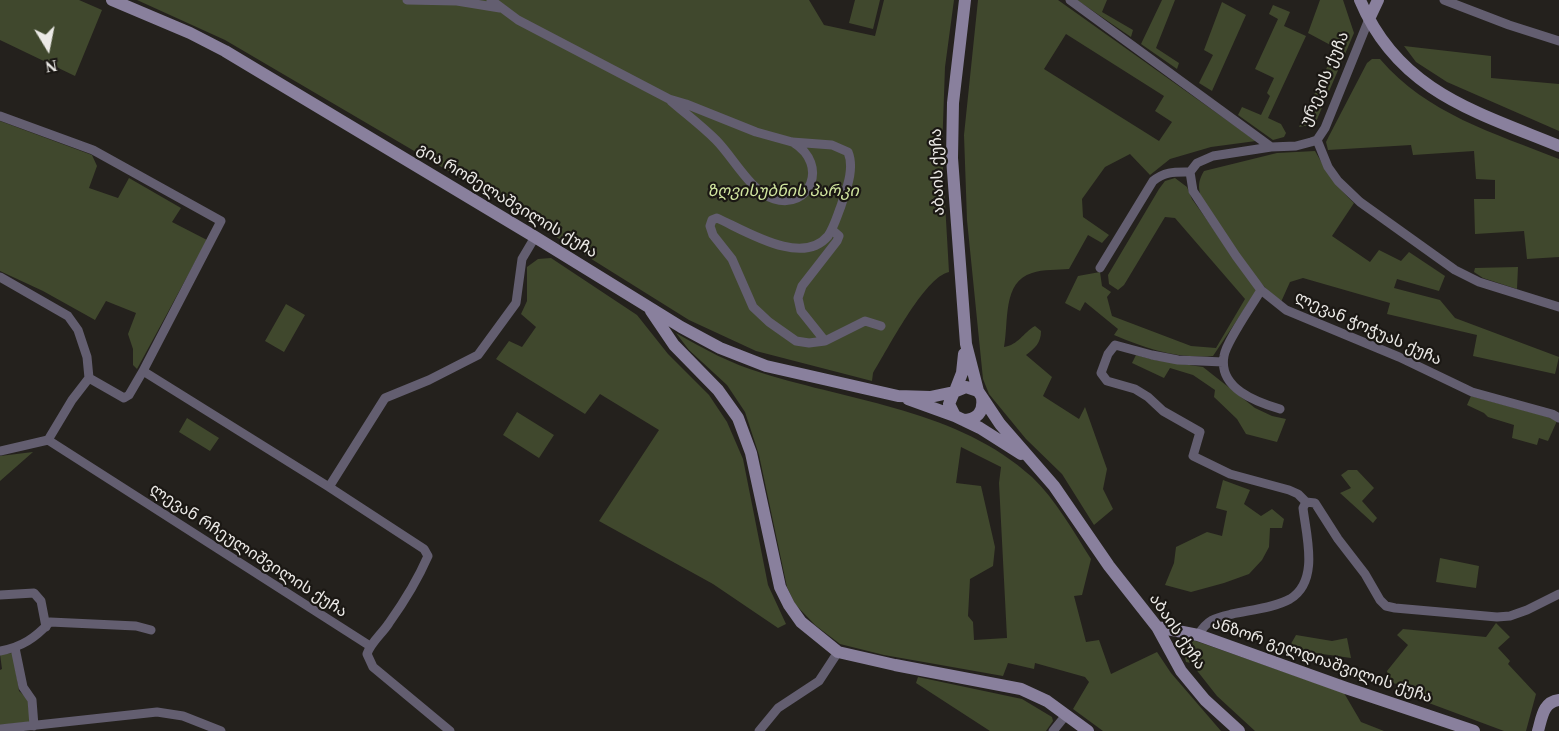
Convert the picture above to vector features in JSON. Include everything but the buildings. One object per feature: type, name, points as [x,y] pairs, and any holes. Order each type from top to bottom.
[{"type":"street","name":"გია რომელაშვილის ქუჩა","points":[[112,0],[190,33],[225,51],[720,348],[766,366],[898,396],[959,418]]},
{"type":"street","points":[[407,0],[457,1],[502,8]]},
{"type":"street","points":[[491,0],[518,20],[669,99],[756,132],[792,142],[832,145],[848,152],[849,178],[832,230],[822,241],[811,247],[800,249],[776,244],[717,218],[712,220],[710,226],[713,235],[732,259],[749,299],[760,314],[796,341],[809,343],[825,341],[865,321],[882,326]]},
{"type":"street","name":"აბაის ქუჩა","points":[[965,0],[953,103],[952,158],[966,344],[980,395],[1000,424],[1054,486],[1109,566],[1157,627],[1181,671],[1205,700],[1239,731]]},
{"type":"street","points":[[1070,0],[1271,147]]},
{"type":"street","points":[[1359,0],[1369,20],[1399,61],[1423,82],[1460,105],[1559,146]]},
{"type":"street","name":"ურეკის ქუჩა","points":[[1190,172],[1197,163],[1213,156],[1271,147],[1296,146],[1317,140],[1325,128],[1377,0]]},
{"type":"street","points":[[1444,0],[1559,41]]},
{"type":"street","points":[[669,99],[718,141],[758,190],[775,200],[799,197],[812,180],[809,156],[792,142]]},
{"type":"street","points":[[0,116],[93,150],[220,221],[144,371],[129,395],[124,398],[89,378]]},
{"type":"street","points":[[1317,140],[1328,167],[1340,183],[1360,202],[1455,270],[1479,282],[1559,307]]},
{"type":"street","points":[[1100,268],[1153,181],[1161,174],[1169,172],[1190,172]]},
{"type":"street","name":"ლევან ჭოჭუას ქუჩა","points":[[1190,172],[1192,191],[1198,201],[1261,290],[1276,303],[1296,316],[1399,357],[1472,392],[1552,414],[1559,418]]},
{"type":"street","points":[[825,341],[801,311],[798,298],[802,286],[837,241],[839,236],[832,230]]},
{"type":"street","points":[[329,487],[385,398],[429,380],[478,355],[516,303],[522,259],[535,237]]},
{"type":"street","points":[[0,277],[68,316],[78,330],[87,357],[89,378],[72,400],[48,440],[0,451]]},
{"type":"street","points":[[1261,290],[1228,345],[1224,354],[1224,373],[1234,386],[1255,402],[1280,409]]},
{"type":"street","points":[[649,307],[675,345],[718,390],[738,418],[751,453],[780,587],[801,622],[838,652],[1021,689],[1047,702],[1088,731]]},
{"type":"street","name":"აბაის ქუჩა","points":[[954,391],[962,373],[966,344]]},
{"type":"street","points":[[1223,362],[1161,357],[1115,345],[1108,354],[1101,373],[1107,381],[1134,389],[1148,397],[1163,411],[1200,432],[1193,456],[1230,474],[1289,490],[1298,494],[1306,502],[1315,503],[1386,606],[1504,616],[1527,610],[1559,594]]},
{"type":"street","points":[[144,371],[424,549],[428,556],[421,572],[389,623],[370,646],[367,654],[373,667],[450,731]]},
{"type":"street","points":[[966,387],[980,395],[983,404],[979,414],[974,418],[959,418],[949,404],[954,391],[966,387]]},
{"type":"street","name":"გია რომელაშვილის ქუჩა","points":[[898,396],[930,397],[954,391]]},
{"type":"street","name":"აბაის ქუჩა","points":[[959,418],[980,428],[1030,459]]},
{"type":"street","name":"ლევან რჩეულიშვილის ქუჩა","points":[[48,440],[370,646]]},
{"type":"street","points":[[1198,635],[1206,624],[1215,618],[1290,600],[1298,592],[1306,580],[1309,564],[1303,508],[1306,502]]},
{"type":"street","points":[[0,595],[34,593],[41,601],[46,627]]},
{"type":"street","points":[[0,651],[15,648],[35,638],[50,622],[136,626],[151,630]]},
{"type":"street","name":"ანზორ გელდიაშვილის ქუჩა","points":[[1157,627],[1198,635],[1474,731]]},
{"type":"street","points":[[15,648],[23,687],[32,700],[34,726]]},
{"type":"street","points":[[759,731],[777,708],[819,681],[838,652]]},
{"type":"street","points":[[1538,731],[1546,706],[1550,702],[1559,700]]},
{"type":"street","points":[[0,729],[34,726],[46,728],[157,712],[183,716],[221,731]]},
{"type":"street","points":[[1053,731],[1066,715]]},
{"type":"green space","points":[[0,0],[79,0],[102,10],[75,76],[0,40]]},
{"type":"green space","name":"ზღვისუბნის პარკი","points":[[137,0],[809,0],[824,25],[875,36],[884,0],[954,0],[945,67],[942,151],[949,272],[939,277],[918,300],[873,373],[872,381],[756,351],[689,320],[553,235],[554,233],[225,40]]},
{"type":"green space","points":[[855,0],[880,0],[873,29],[849,23]]},
{"type":"green space","points":[[978,0],[1058,0],[1256,141],[1211,147],[1170,159],[1150,175],[1130,154],[1105,167],[1082,199],[1083,217],[1109,235],[1102,243],[1088,235],[1069,269],[1032,273],[1022,278],[1011,294],[1004,347],[1013,344],[1035,326],[1041,331],[1040,339],[1026,355],[1052,377],[1043,396],[1079,419],[1085,407],[1107,469],[1103,489],[1113,509],[1094,525],[1062,474],[1026,439],[989,394],[983,379],[967,220],[964,135]],"holes":[[[1066,34],[1164,96],[1155,111],[1172,122],[1159,141],[1044,69]]]},
{"type":"green space","points":[[1077,0],[1107,0],[1102,12],[1133,30],[1131,37]]},
{"type":"green space","points":[[1162,0],[1175,0],[1156,48],[1179,63],[1177,69],[1141,44]]},
{"type":"green space","points":[[1320,0],[1343,0],[1354,33],[1315,124],[1299,127],[1336,48],[1308,33]]},
{"type":"green space","points":[[1222,2],[1246,15],[1212,91],[1199,83],[1213,55],[1204,50]]},
{"type":"green space","points":[[1273,5],[1290,12],[1284,26],[1306,36],[1268,118],[1281,124],[1286,133],[1284,137],[1273,140],[1238,115],[1242,107],[1261,115],[1270,96],[1267,93],[1274,78],[1255,69],[1278,19],[1269,14]]},
{"type":"green space","points":[[1404,46],[1491,56],[1491,78],[1559,84],[1559,131],[1447,82],[1416,62]]},
{"type":"green space","points":[[1372,59],[1380,59],[1399,78],[1440,108],[1486,130],[1559,159],[1559,257],[1527,259],[1524,231],[1475,234],[1474,199],[1495,199],[1495,180],[1476,179],[1474,151],[1413,155],[1411,145],[1328,150],[1326,142],[1367,63]]},
{"type":"green space","points":[[0,121],[92,155],[97,166],[89,188],[118,198],[129,178],[181,208],[172,222],[207,240],[137,369],[133,365],[133,349],[128,334],[136,313],[106,301],[95,320],[43,291],[0,271]]},
{"type":"green space","points":[[1315,151],[1332,179],[1354,203],[1332,236],[1370,262],[1379,250],[1401,261],[1409,252],[1445,276],[1439,291],[1397,279],[1394,288],[1440,300],[1455,318],[1559,357],[1555,374],[1473,356],[1477,335],[1387,314],[1390,303],[1303,278],[1290,282],[1281,302],[1269,291],[1247,266],[1201,197],[1199,187],[1201,178],[1204,171],[1277,153]]},
{"type":"green space","points":[[1175,178],[1187,187],[1192,199],[1257,290],[1213,356],[1187,356],[1138,345],[1114,335],[1118,329],[1085,302],[1080,311],[1065,303],[1078,276],[1100,272],[1102,286],[1111,292],[1107,297],[1112,316],[1191,346],[1216,348],[1245,299],[1175,218],[1165,217],[1124,285],[1118,290],[1109,284],[1108,275],[1159,189],[1165,181]]},
{"type":"green space","points":[[551,258],[637,315],[668,354],[709,395],[727,422],[743,459],[768,585],[786,624],[778,628],[713,584],[599,521],[659,430],[600,394],[585,414],[496,359],[509,341],[522,347],[536,327],[521,314],[527,301],[527,267],[538,259]]},
{"type":"green space","points":[[1518,267],[1517,289],[1483,278],[1474,272],[1475,268]]},
{"type":"green space","points":[[286,304],[305,315],[284,352],[265,341]]},
{"type":"green space","points":[[676,333],[739,365],[938,422],[1003,454],[1032,477],[1049,496],[1091,559],[1082,595],[1074,596],[1086,642],[1099,640],[1111,674],[1157,652],[1171,673],[1221,731],[1103,731],[1073,709],[1089,682],[1085,677],[1035,663],[1034,669],[1008,663],[1003,676],[884,655],[840,644],[815,625],[795,604],[787,587],[759,455],[745,412],[727,385],[689,350]],"holes":[[[961,447],[1001,467],[999,483],[1007,638],[974,640],[973,622],[968,616],[970,579],[993,566],[995,547],[981,486],[956,483]]]},
{"type":"green space","points":[[1136,355],[1203,367],[1255,408],[1272,416],[1286,419],[1277,442],[1246,434],[1237,419],[1214,397],[1215,390],[1193,375],[1170,368],[1164,378],[1132,363]]},
{"type":"green space","points":[[1471,396],[1557,421],[1548,441],[1539,438],[1537,445],[1512,438],[1514,425],[1488,417],[1467,405]]},
{"type":"green space","points":[[517,412],[554,435],[539,458],[503,435]]},
{"type":"green space","points":[[187,418],[219,438],[210,451],[179,432]]},
{"type":"green space","points":[[33,452],[0,481],[0,456]]},
{"type":"green space","points":[[1348,470],[1357,470],[1374,488],[1362,501],[1377,518],[1373,523],[1340,493],[1351,488],[1341,475]]},
{"type":"green space","points":[[1223,480],[1250,490],[1244,504],[1261,516],[1272,509],[1284,519],[1282,528],[1270,528],[1269,547],[1262,560],[1249,574],[1191,592],[1165,585],[1174,563],[1176,547],[1207,532],[1222,536],[1227,511],[1216,508]]},
{"type":"green space","points":[[1440,558],[1479,566],[1476,588],[1436,582]]},
{"type":"green space","points":[[1496,623],[1510,637],[1498,648],[1510,661],[1508,664],[1536,694],[1526,731],[1504,731],[1394,690],[1397,684],[1390,679],[1387,671],[1408,645],[1397,635],[1403,629],[1486,637]]},
{"type":"green space","points":[[1296,635],[1332,641],[1347,638],[1351,658],[1315,653],[1311,657],[1288,649]]},
{"type":"green space","points":[[1193,640],[1344,693],[1361,722],[1384,731],[1255,731],[1217,696],[1191,663],[1186,662],[1183,649],[1185,642]]},
{"type":"green space","points":[[13,653],[19,691],[28,699],[30,722],[0,725],[0,670],[2,669],[0,654]]},
{"type":"green space","points":[[918,677],[1022,699],[1052,717],[1053,721],[1046,731],[990,731],[916,683]]}]
